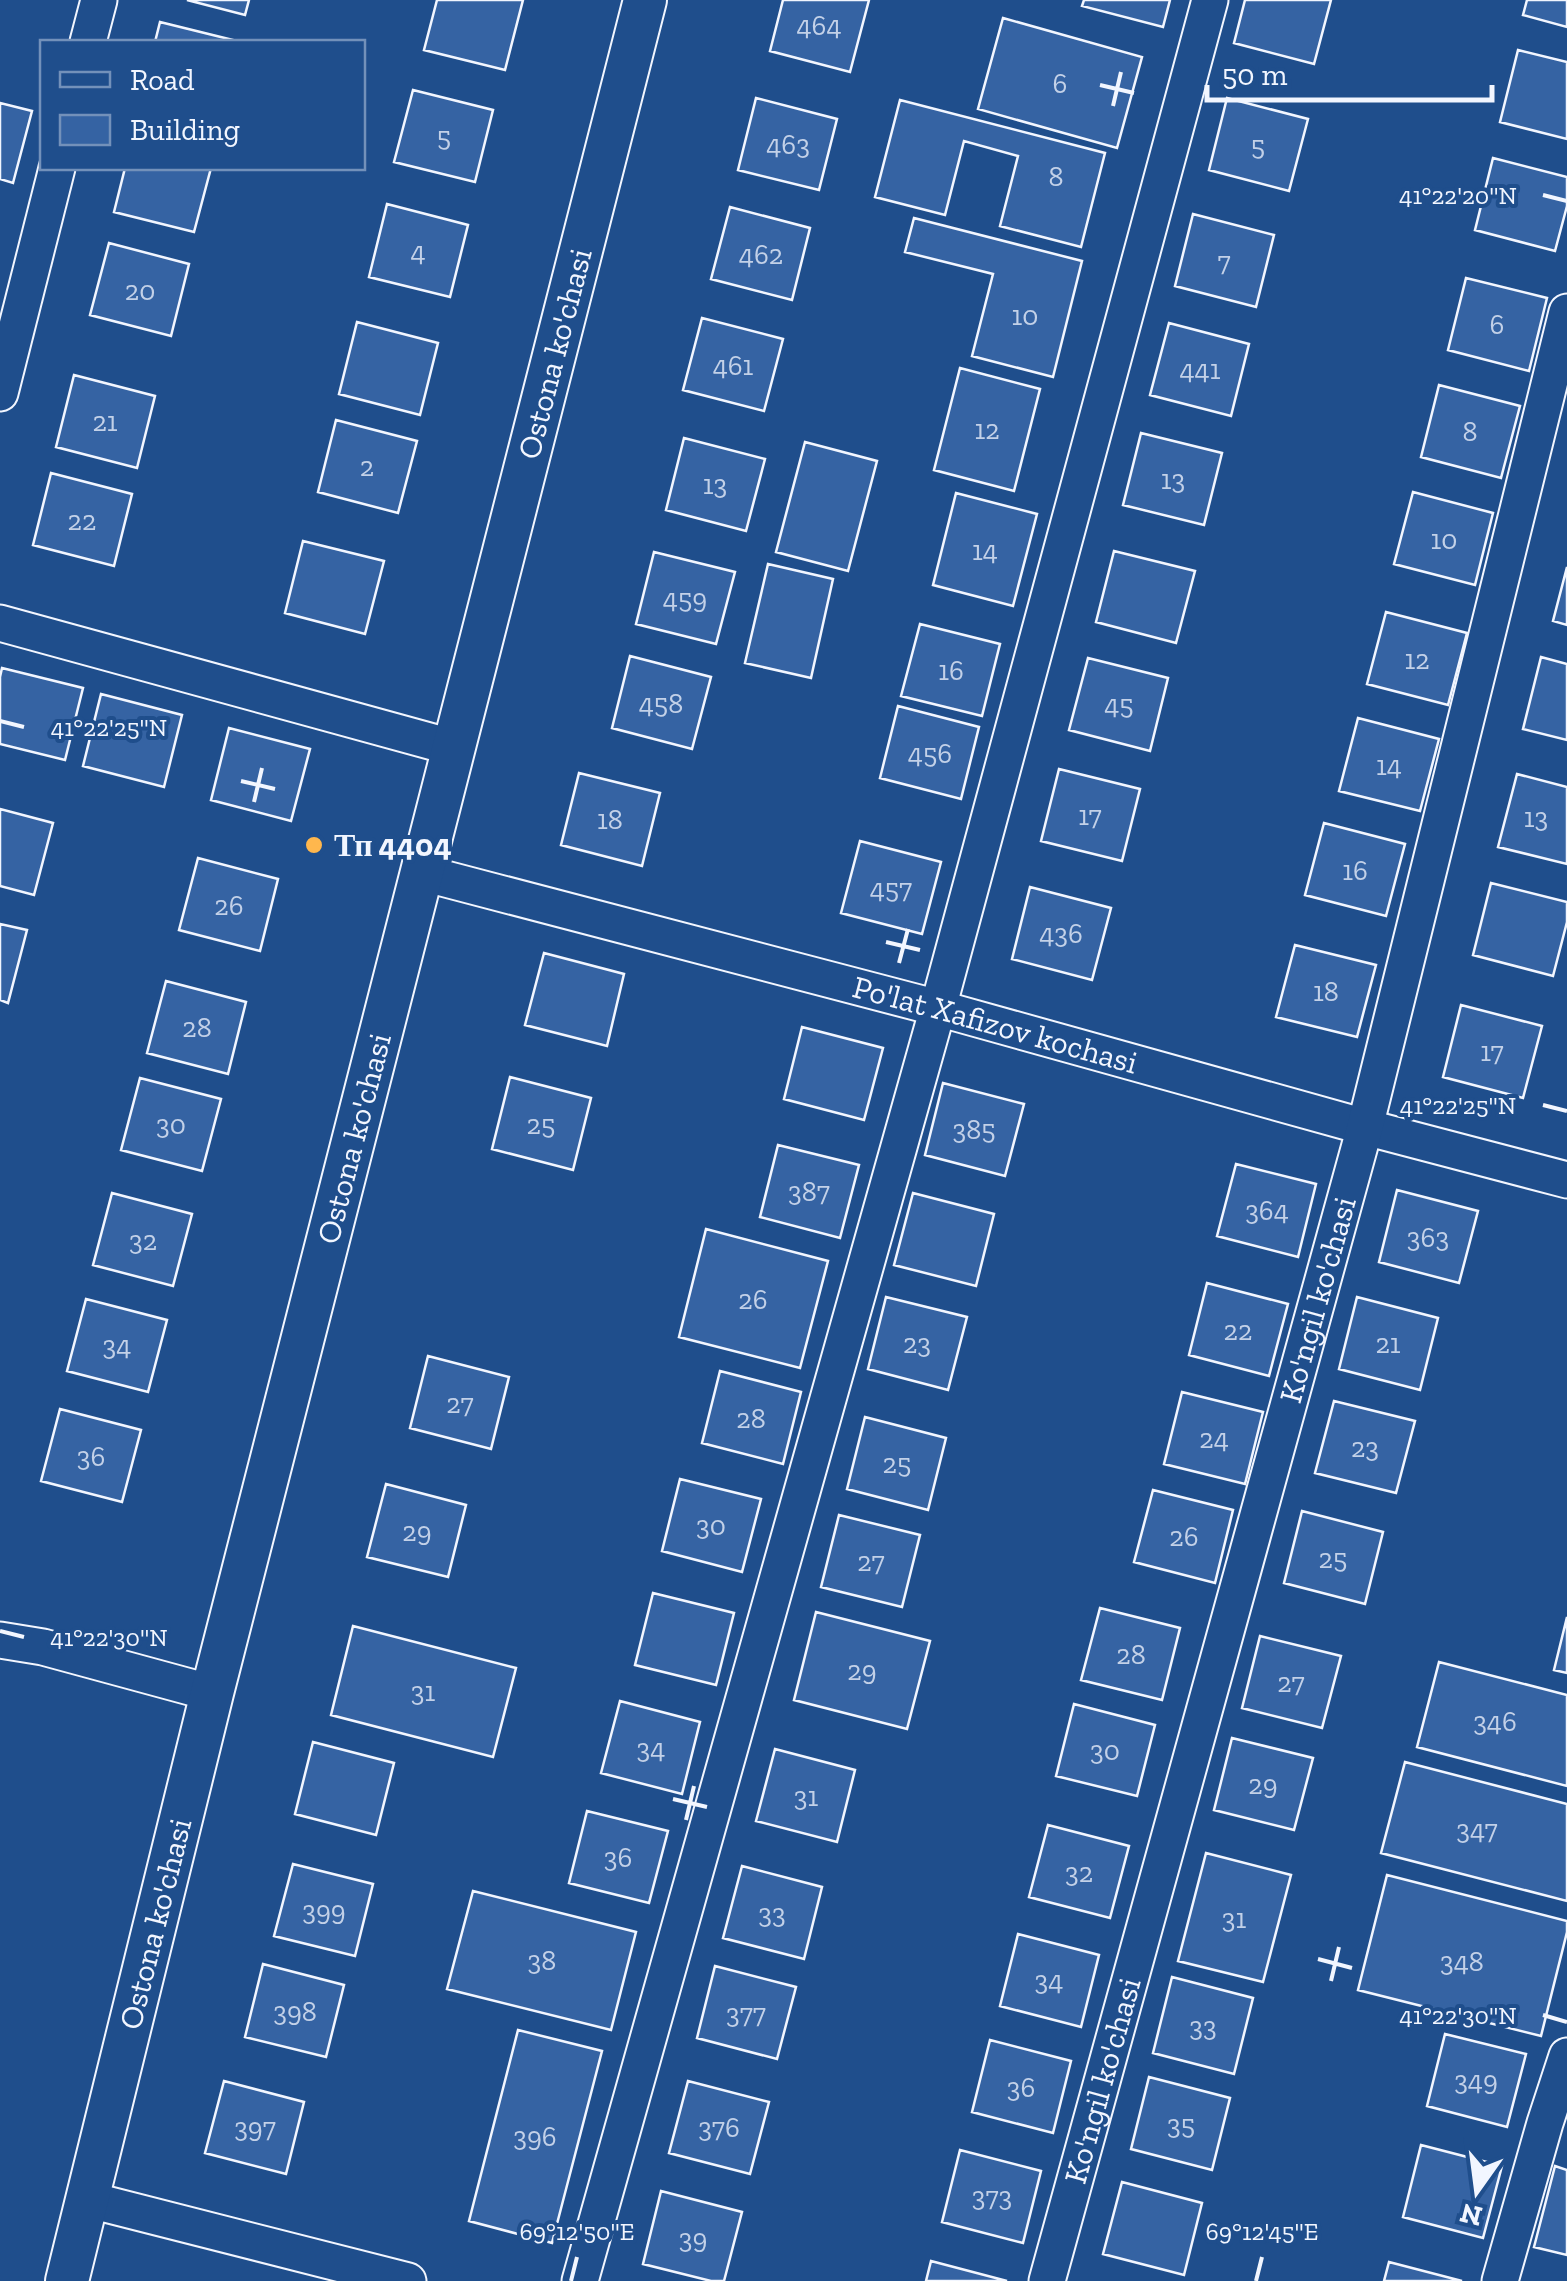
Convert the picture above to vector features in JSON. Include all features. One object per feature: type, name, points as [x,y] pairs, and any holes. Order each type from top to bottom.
[{"type":"street","points":[[89,40],[99,0]]},
{"type":"street","name":"Ostona ko'chasi","points":[[67,2281],[212,1693],[645,0]]},
{"type":"street","points":[[580,2281],[938,1008],[1210,0]]},
{"type":"street","points":[[0,393],[56,170]]},
{"type":"street","name":"Ko'ngil ko'chasi","points":[[1047,2281],[1365,1127],[1567,312]]},
{"type":"street","points":[[0,623],[455,748]]},
{"type":"street","name":"Po'lat Xafizov kochasi","points":[[423,873],[938,1008],[1567,1180]]},
{"type":"street","points":[[0,1640],[212,1693]]},
{"type":"street","points":[[1500,2281],[1556,2126],[1567,2056]]},
{"type":"street","points":[[86,2200],[408,2281]]},
{"type":"building","points":[[187,0],[249,0],[245,15]]},
{"type":"building","points":[[437,0],[523,0],[505,70],[424,50]]},
{"type":"building","points":[[783,0],[869,0],[850,72],[770,51]]},
{"type":"building","points":[[1084,0],[1170,0],[1163,27],[1082,6]]},
{"type":"building","points":[[1245,0],[1331,0],[1314,64],[1234,43]]},
{"type":"building","points":[[1527,0],[1567,0],[1567,27],[1523,15]]},
{"type":"building","points":[[1003,18],[1142,57],[1117,148],[978,109]]},
{"type":"building","points":[[160,22],[233,40],[156,40]]},
{"type":"building","points":[[1518,50],[1567,62],[1567,139],[1500,122]]},
{"type":"building","points":[[413,90],[493,110],[475,182],[394,162]]},
{"type":"building","points":[[756,98],[837,119],[819,190],[738,170]]},
{"type":"building","points":[[1227,98],[1308,119],[1289,191],[1209,170]]},
{"type":"building","points":[[900,100],[1105,153],[1081,247],[1000,226],[1018,156],[964,141],[945,215],[875,197]]},
{"type":"building","points":[[0,103],[32,111],[13,183],[0,179]]},
{"type":"building","points":[[1493,158],[1567,177],[1567,206],[1555,251],[1475,230]]},
{"type":"building","points":[[124,170],[210,170],[194,232],[114,212]]},
{"type":"building","points":[[387,204],[468,225],[450,297],[369,277]]},
{"type":"building","points":[[730,207],[810,228],[792,300],[711,279]]},
{"type":"building","points":[[1193,214],[1274,235],[1256,307],[1175,286]]},
{"type":"building","points":[[914,218],[1082,261],[1053,377],[972,356],[993,274],[905,252]]},
{"type":"building","points":[[109,243],[189,264],[171,336],[90,315]]},
{"type":"building","points":[[1466,278],[1547,298],[1529,371],[1448,350]]},
{"type":"building","points":[[702,318],[783,339],[764,411],[683,390]]},
{"type":"building","points":[[357,322],[438,343],[420,415],[339,394]]},
{"type":"building","points":[[1169,323],[1249,344],[1231,416],[1150,395]]},
{"type":"building","points":[[960,368],[1040,389],[1014,491],[934,470]]},
{"type":"building","points":[[74,375],[155,396],[137,468],[56,447]]},
{"type":"building","points":[[1439,385],[1520,406],[1501,478],[1421,457]]},
{"type":"building","points":[[336,420],[417,441],[398,513],[318,492]]},
{"type":"building","points":[[1141,433],[1222,453],[1204,525],[1123,505]]},
{"type":"building","points":[[684,438],[765,459],[746,531],[666,510]]},
{"type":"building","points":[[805,442],[877,461],[848,571],[776,552]]},
{"type":"building","points":[[51,473],[132,494],[114,566],[33,545]]},
{"type":"building","points":[[1413,492],[1493,513],[1475,585],[1394,564]]},
{"type":"building","points":[[956,493],[1037,514],[1013,606],[933,585]]},
{"type":"building","points":[[303,541],[384,561],[365,634],[285,613]]},
{"type":"building","points":[[1114,551],[1195,571],[1176,643],[1096,622]]},
{"type":"building","points":[[654,552],[735,572],[716,644],[636,624]]},
{"type":"building","points":[[768,564],[833,579],[811,678],[745,663]]},
{"type":"building","points":[[1567,567],[1567,625],[1553,621]]},
{"type":"building","points":[[1386,612],[1467,633],[1448,705],[1367,684]]},
{"type":"building","points":[[920,624],[1000,644],[982,716],[901,696]]},
{"type":"building","points":[[630,656],[711,677],[692,749],[612,728]]},
{"type":"building","points":[[1541,657],[1567,664],[1567,740],[1523,729]]},
{"type":"building","points":[[1088,658],[1168,678],[1150,751],[1069,730]]},
{"type":"building","points":[[2,668],[83,688],[65,760],[0,744]]},
{"type":"building","points":[[101,694],[182,715],[164,787],[83,766]]},
{"type":"building","points":[[898,706],[979,727],[961,799],[880,778]]},
{"type":"building","points":[[1358,718],[1439,739],[1420,811],[1339,791]]},
{"type":"building","points":[[229,728],[310,749],[291,821],[211,800]]},
{"type":"building","points":[[1059,769],[1140,789],[1122,861],[1041,841]]},
{"type":"building","points":[[579,773],[660,793],[642,866],[561,845]]},
{"type":"building","points":[[1517,774],[1567,787],[1567,864],[1498,847]]},
{"type":"building","points":[[0,809],[53,823],[34,895],[0,886]]},
{"type":"building","points":[[1324,823],[1405,844],[1386,916],[1305,895]]},
{"type":"building","points":[[860,841],[941,862],[922,934],[841,913]]},
{"type":"building","points":[[198,858],[278,879],[260,951],[179,930]]},
{"type":"building","points":[[1491,883],[1567,902],[1567,922],[1553,976],[1473,955]]},
{"type":"building","points":[[1030,887],[1111,908],[1092,980],[1012,959]]},
{"type":"building","points":[[0,924],[27,930],[8,1003],[0,1000]]},
{"type":"building","points":[[1295,945],[1376,965],[1357,1037],[1276,1017]]},
{"type":"building","points":[[544,953],[624,974],[607,1046],[525,1025]]},
{"type":"building","points":[[166,981],[246,1002],[228,1074],[147,1053]]},
{"type":"building","points":[[1461,1005],[1542,1026],[1523,1098],[1443,1077]]},
{"type":"building","points":[[802,1027],[883,1048],[864,1120],[784,1099]]},
{"type":"building","points":[[510,1077],[591,1098],[573,1170],[492,1149]]},
{"type":"building","points":[[140,1078],[221,1099],[202,1171],[121,1150]]},
{"type":"building","points":[[943,1083],[1024,1104],[1005,1176],[925,1155]]},
{"type":"building","points":[[778,1145],[859,1165],[840,1238],[760,1217]]},
{"type":"building","points":[[1236,1164],[1316,1184],[1298,1257],[1217,1236]]},
{"type":"building","points":[[1397,1190],[1478,1211],[1459,1283],[1379,1262]]},
{"type":"building","points":[[112,1193],[192,1214],[173,1286],[93,1265]]},
{"type":"building","points":[[913,1193],[994,1214],[976,1286],[894,1265]]},
{"type":"building","points":[[706,1229],[828,1261],[800,1368],[679,1337]]},
{"type":"building","points":[[1207,1283],[1288,1304],[1269,1376],[1189,1355]]},
{"type":"building","points":[[886,1297],[967,1317],[948,1390],[868,1369]]},
{"type":"building","points":[[1357,1297],[1438,1318],[1420,1390],[1339,1369]]},
{"type":"building","points":[[86,1299],[167,1320],[148,1392],[67,1371]]},
{"type":"building","points":[[428,1356],[509,1377],[491,1449],[410,1428]]},
{"type":"building","points":[[720,1371],[801,1392],[783,1464],[702,1443]]},
{"type":"building","points":[[1182,1392],[1263,1412],[1245,1484],[1164,1464]]},
{"type":"building","points":[[1334,1401],[1415,1421],[1396,1493],[1315,1473]]},
{"type":"building","points":[[60,1409],[141,1430],[122,1502],[41,1481]]},
{"type":"building","points":[[865,1417],[946,1438],[928,1510],[847,1489]]},
{"type":"building","points":[[680,1479],[761,1499],[742,1572],[662,1551]]},
{"type":"building","points":[[386,1484],[466,1505],[448,1577],[367,1557]]},
{"type":"building","points":[[1153,1490],[1233,1510],[1215,1583],[1134,1562]]},
{"type":"building","points":[[1302,1511],[1383,1532],[1365,1604],[1284,1583]]},
{"type":"building","points":[[839,1515],[920,1535],[902,1607],[821,1587]]},
{"type":"building","points":[[653,1593],[734,1613],[716,1685],[635,1665]]},
{"type":"building","points":[[1100,1608],[1180,1628],[1162,1700],[1081,1680]]},
{"type":"building","points":[[816,1612],[930,1641],[907,1729],[794,1700]]},
{"type":"building","points":[[1567,1617],[1567,1673],[1554,1670]]},
{"type":"building","points":[[353,1626],[516,1668],[493,1757],[331,1715]]},
{"type":"building","points":[[1260,1636],[1341,1656],[1322,1728],[1242,1708]]},
{"type":"building","points":[[1439,1662],[1567,1695],[1567,1786],[1417,1747]]},
{"type":"building","points":[[620,1701],[700,1722],[682,1794],[601,1773]]},
{"type":"building","points":[[1074,1704],[1155,1725],[1137,1796],[1056,1776]]},
{"type":"building","points":[[1232,1738],[1313,1758],[1294,1830],[1214,1810]]},
{"type":"building","points":[[313,1742],[394,1763],[376,1835],[295,1814]]},
{"type":"building","points":[[775,1749],[855,1770],[837,1842],[756,1821]]},
{"type":"building","points":[[1405,1762],[1567,1804],[1567,1901],[1381,1853]]},
{"type":"building","points":[[587,1811],[668,1831],[649,1903],[569,1883]]},
{"type":"building","points":[[1048,1825],[1129,1846],[1110,1918],[1029,1897]]},
{"type":"building","points":[[1206,1853],[1291,1875],[1263,1982],[1178,1961]]},
{"type":"building","points":[[293,1864],[373,1884],[355,1956],[274,1936]]},
{"type":"building","points":[[742,1866],[822,1887],[804,1959],[723,1938]]},
{"type":"building","points":[[1387,1875],[1567,1921],[1541,2036],[1358,1990]]},
{"type":"building","points":[[473,1891],[636,1932],[611,2030],[447,1989]]},
{"type":"building","points":[[1018,1934],[1099,1955],[1081,2027],[1000,2006]]},
{"type":"building","points":[[263,1964],[344,1985],[326,2057],[245,2037]]},
{"type":"building","points":[[715,1966],[796,1987],[777,2059],[697,2038]]},
{"type":"building","points":[[1172,1977],[1253,1998],[1234,2074],[1153,2053]]},
{"type":"building","points":[[518,2030],[602,2051],[552,2243],[469,2221]]},
{"type":"building","points":[[1445,2034],[1526,2054],[1507,2127],[1427,2106]]},
{"type":"building","points":[[990,2040],[1071,2061],[1053,2133],[972,2112]]},
{"type":"building","points":[[1149,2077],[1230,2098],[1212,2170],[1131,2149]]},
{"type":"building","points":[[224,2081],[304,2102],[286,2174],[205,2153]]},
{"type":"building","points":[[688,2081],[769,2102],[750,2174],[669,2153]]},
{"type":"building","points":[[1421,2145],[1502,2166],[1483,2238],[1403,2217]]},
{"type":"building","points":[[960,2150],[1041,2171],[1023,2243],[942,2222]]},
{"type":"building","points":[[1555,2166],[1567,2170],[1567,2255],[1534,2247]]},
{"type":"building","points":[[1122,2182],[1202,2203],[1184,2275],[1103,2254]]},
{"type":"building","points":[[661,2191],[742,2212],[724,2281],[643,2264]]},
{"type":"building","points":[[931,2261],[1007,2281],[926,2281]]},
{"type":"building","points":[[1389,2262],[1462,2281],[1384,2281]]},
{"type":"place","name":"Тп 4404","points":[[314,845]]}]
